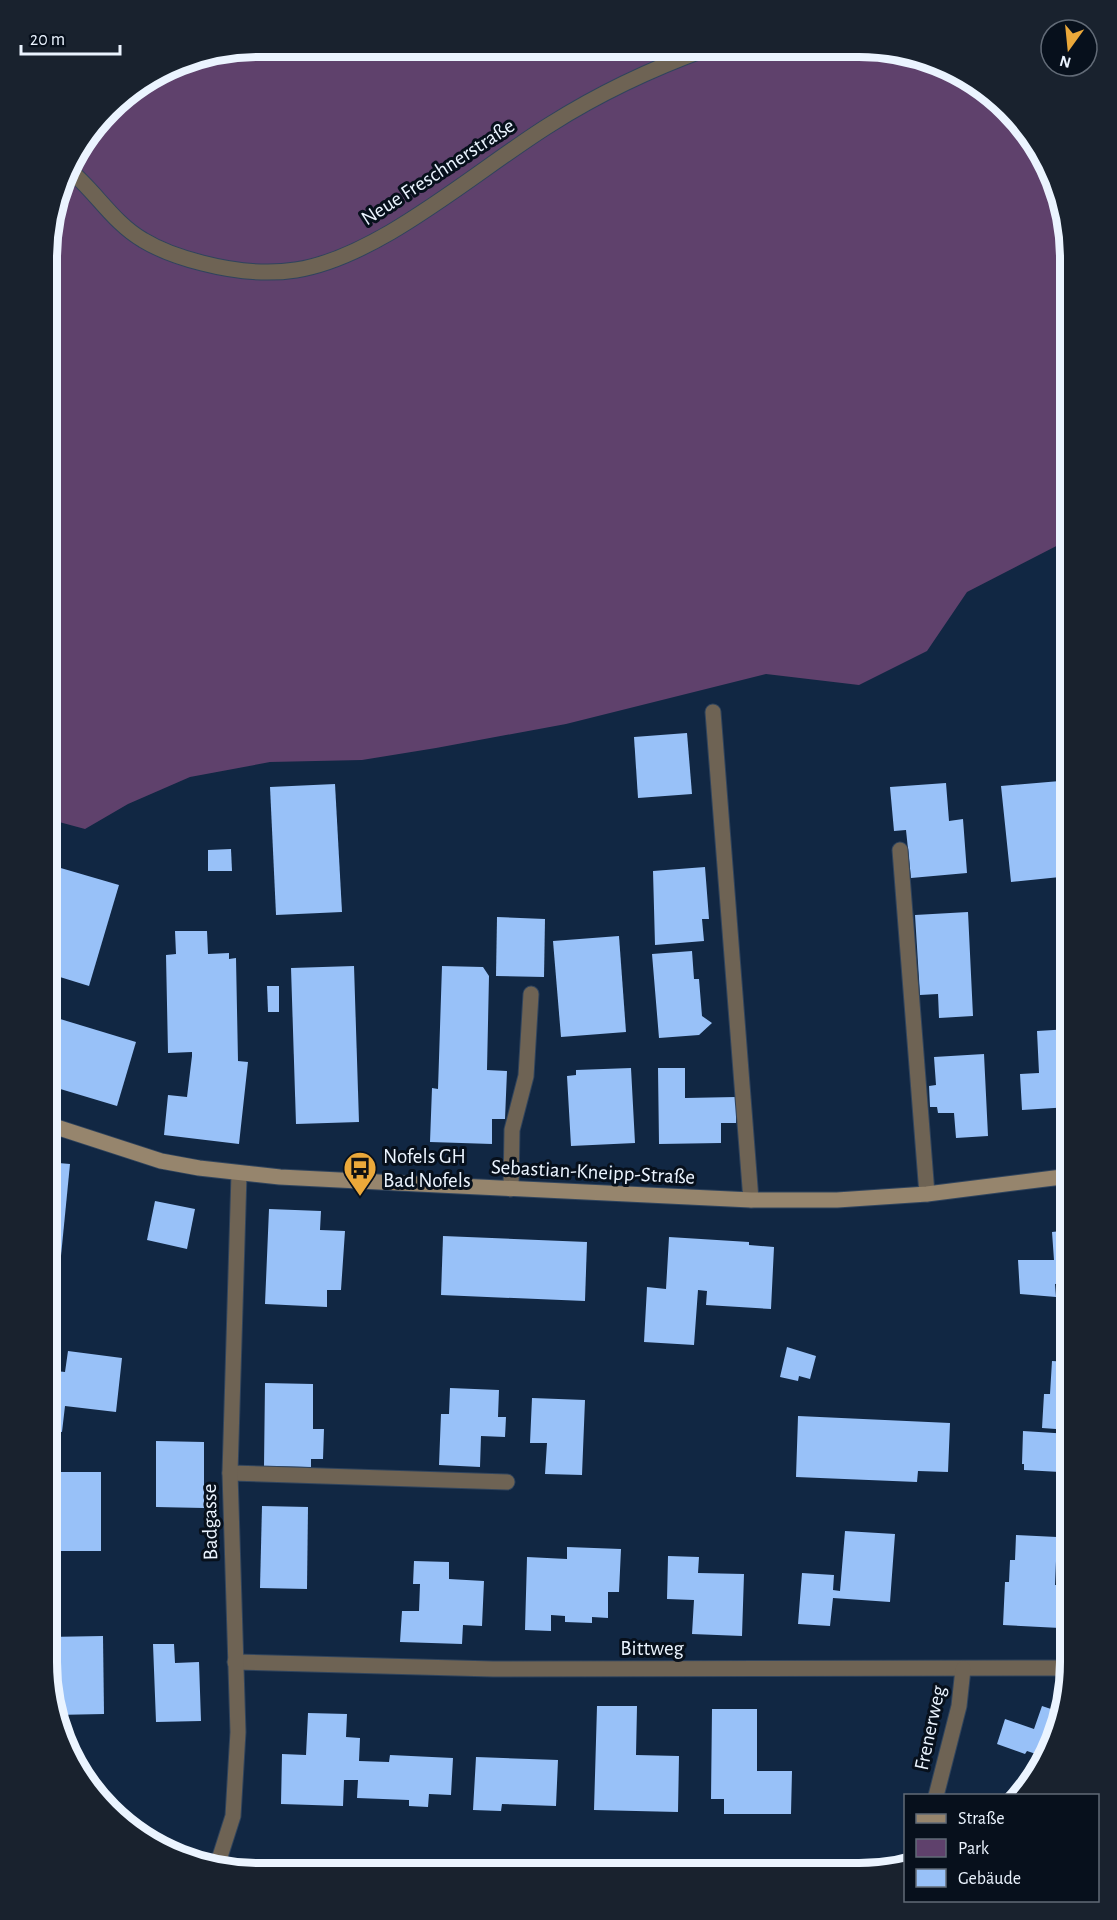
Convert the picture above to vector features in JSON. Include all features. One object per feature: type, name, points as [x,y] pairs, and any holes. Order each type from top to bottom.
[{"type":"main road","name":"Sebastian-Kneipp-Straße","points":[[57,1127],[161,1161],[239,1174],[511,1189],[751,1200],[837,1200],[927,1194],[1060,1177]]},
{"type":"street","name":"Neue Freschnerstraße","points":[[75,175],[141,239],[180,257],[222,268],[266,273],[298,270],[337,258],[400,227],[532,136],[604,91],[687,57]]},
{"type":"street","points":[[713,712],[751,1200]]},
{"type":"street","points":[[900,850],[927,1194]]},
{"type":"street","points":[[511,1189],[512,1130],[526,1076],[531,994]]},
{"type":"street","name":"Badgasse","points":[[219,1859],[233,1812],[238,1732],[230,1473],[239,1174]]},
{"type":"street","points":[[230,1473],[507,1482]]},
{"type":"street","name":"Bittweg","points":[[235,1662],[493,1669],[1060,1668]]},
{"type":"street","name":"Frenerweg","points":[[937,1794],[960,1706],[963,1669]]},
{"type":"green space","points":[[258,57],[859,57],[899,61],[948,78],[971,91],[992,107],[1026,146],[1049,193],[1058,231],[1060,258],[1060,544],[967,592],[927,651],[859,685],[766,674],[566,724],[436,748],[362,760],[270,762],[190,777],[128,804],[85,829],[57,821],[57,258],[59,231],[72,181],[98,135],[135,98],[157,84],[193,68],[218,61]]},
{"type":"building","points":[[687,733],[692,794],[638,798],[634,737]]},
{"type":"building","points":[[1060,781],[1060,877],[1011,882],[1001,786]]},
{"type":"building","points":[[946,783],[949,821],[963,819],[967,873],[911,878],[906,830],[894,831],[890,787]]},
{"type":"building","points":[[335,784],[342,912],[276,915],[270,787]]},
{"type":"building","points":[[231,849],[232,871],[208,871],[208,850]]},
{"type":"building","points":[[57,867],[119,885],[89,986],[57,976]]},
{"type":"building","points":[[705,867],[709,919],[702,919],[704,941],[655,945],[653,871]]},
{"type":"building","points":[[968,912],[973,1016],[939,1018],[938,994],[920,995],[915,915]]},
{"type":"building","points":[[497,917],[545,919],[544,977],[496,976]]},
{"type":"building","points":[[175,931],[207,931],[208,954],[229,953],[229,959],[236,958],[238,1061],[248,1062],[239,1144],[164,1135],[168,1095],[187,1097],[192,1056],[192,1052],[168,1053],[166,955],[176,954]]},
{"type":"building","points":[[619,936],[626,1032],[561,1037],[553,941]]},
{"type":"building","points":[[692,951],[694,979],[699,979],[702,1016],[712,1023],[699,1035],[659,1038],[652,954]]},
{"type":"building","points":[[354,966],[359,1122],[296,1124],[291,968]]},
{"type":"building","points":[[442,966],[483,967],[489,976],[487,1070],[507,1071],[505,1119],[492,1119],[492,1144],[430,1142],[432,1088],[438,1089]]},
{"type":"building","points":[[267,986],[279,986],[279,1012],[268,1012]]},
{"type":"building","points":[[57,1018],[136,1042],[117,1106],[57,1088]]},
{"type":"building","points":[[1060,1030],[1060,1108],[1022,1110],[1020,1074],[1039,1073],[1037,1031]]},
{"type":"building","points":[[984,1054],[988,1136],[956,1138],[954,1113],[938,1113],[937,1107],[930,1107],[929,1086],[936,1085],[934,1057]]},
{"type":"building","points":[[631,1068],[635,1143],[571,1146],[567,1076],[576,1075],[576,1070]]},
{"type":"building","points":[[658,1068],[685,1068],[685,1098],[736,1097],[736,1123],[721,1123],[721,1143],[659,1144]]},
{"type":"building","points":[[57,1163],[70,1164],[60,1266],[57,1266]]},
{"type":"building","points":[[155,1201],[195,1209],[187,1249],[147,1240]]},
{"type":"building","points":[[269,1209],[321,1211],[320,1230],[345,1231],[341,1290],[327,1290],[327,1307],[265,1304]]},
{"type":"building","points":[[1060,1231],[1060,1284],[1055,1284],[1056,1297],[1020,1294],[1018,1260],[1054,1260],[1052,1232]]},
{"type":"building","points":[[443,1236],[587,1242],[585,1301],[441,1295]]},
{"type":"building","points":[[669,1237],[749,1242],[749,1245],[774,1247],[771,1309],[706,1305],[707,1291],[698,1290],[694,1345],[644,1342],[647,1287],[666,1289]]},
{"type":"building","points":[[1058,1292],[1060,1292],[1060,1310],[1058,1310]]},
{"type":"building","points":[[787,1347],[816,1356],[810,1379],[799,1376],[798,1381],[780,1377]]},
{"type":"building","points":[[68,1351],[122,1358],[116,1412],[65,1406],[62,1432],[57,1431],[57,1371],[65,1372]]},
{"type":"building","points":[[1052,1361],[1060,1361],[1060,1429],[1042,1428],[1044,1394],[1050,1394]]},
{"type":"building","points":[[265,1383],[313,1384],[313,1429],[324,1429],[323,1459],[311,1459],[311,1467],[264,1466]]},
{"type":"building","points":[[450,1388],[499,1390],[498,1417],[506,1417],[505,1437],[481,1436],[480,1467],[439,1465],[441,1414],[449,1414]]},
{"type":"building","points":[[532,1398],[585,1400],[582,1475],[545,1474],[547,1443],[530,1443]]},
{"type":"building","points":[[798,1416],[950,1423],[948,1472],[918,1471],[917,1482],[796,1477]]},
{"type":"building","points":[[1023,1431],[1060,1433],[1060,1472],[1024,1470],[1024,1464],[1022,1464]]},
{"type":"building","points":[[156,1441],[204,1442],[204,1508],[156,1507]]},
{"type":"building","points":[[57,1472],[101,1472],[101,1551],[57,1551]]},
{"type":"building","points":[[262,1506],[308,1507],[307,1589],[260,1588]]},
{"type":"building","points":[[845,1531],[895,1534],[890,1602],[833,1598],[830,1626],[798,1624],[802,1573],[834,1575],[833,1590],[840,1591]]},
{"type":"building","points":[[1016,1535],[1057,1537],[1055,1585],[1060,1585],[1060,1628],[1003,1625],[1005,1582],[1009,1582],[1010,1560],[1015,1560]]},
{"type":"building","points":[[567,1547],[621,1549],[619,1592],[608,1592],[608,1618],[592,1617],[592,1623],[565,1622],[565,1616],[551,1615],[551,1631],[525,1630],[527,1557],[567,1559]]},
{"type":"building","points":[[668,1556],[699,1557],[698,1573],[744,1574],[742,1636],[692,1634],[694,1600],[667,1599]]},
{"type":"building","points":[[414,1561],[449,1562],[449,1579],[484,1581],[482,1626],[463,1625],[462,1644],[400,1642],[402,1611],[419,1611],[420,1584],[413,1584]]},
{"type":"building","points":[[103,1636],[104,1714],[65,1715],[59,1689],[57,1637]]},
{"type":"building","points":[[153,1644],[174,1644],[175,1663],[199,1662],[201,1721],[156,1722]]},
{"type":"building","points":[[597,1706],[637,1706],[636,1755],[679,1756],[678,1812],[594,1810]]},
{"type":"building","points":[[1042,1706],[1054,1710],[1045,1739],[1037,1754],[1027,1751],[1025,1754],[997,1744],[1005,1719],[1034,1729]]},
{"type":"building","points":[[712,1709],[757,1709],[757,1771],[792,1771],[791,1814],[724,1814],[724,1799],[711,1799]]},
{"type":"building","points":[[308,1713],[347,1714],[346,1737],[360,1738],[359,1761],[389,1762],[390,1755],[453,1758],[451,1795],[429,1794],[428,1807],[409,1806],[409,1800],[357,1798],[358,1780],[344,1780],[343,1806],[281,1804],[282,1754],[306,1755]]},
{"type":"building","points":[[476,1757],[558,1760],[556,1806],[502,1804],[501,1811],[473,1810]]},
{"type":"place","name":"Nofels GH Bad Nofels","points":[[360,1197]]}]
